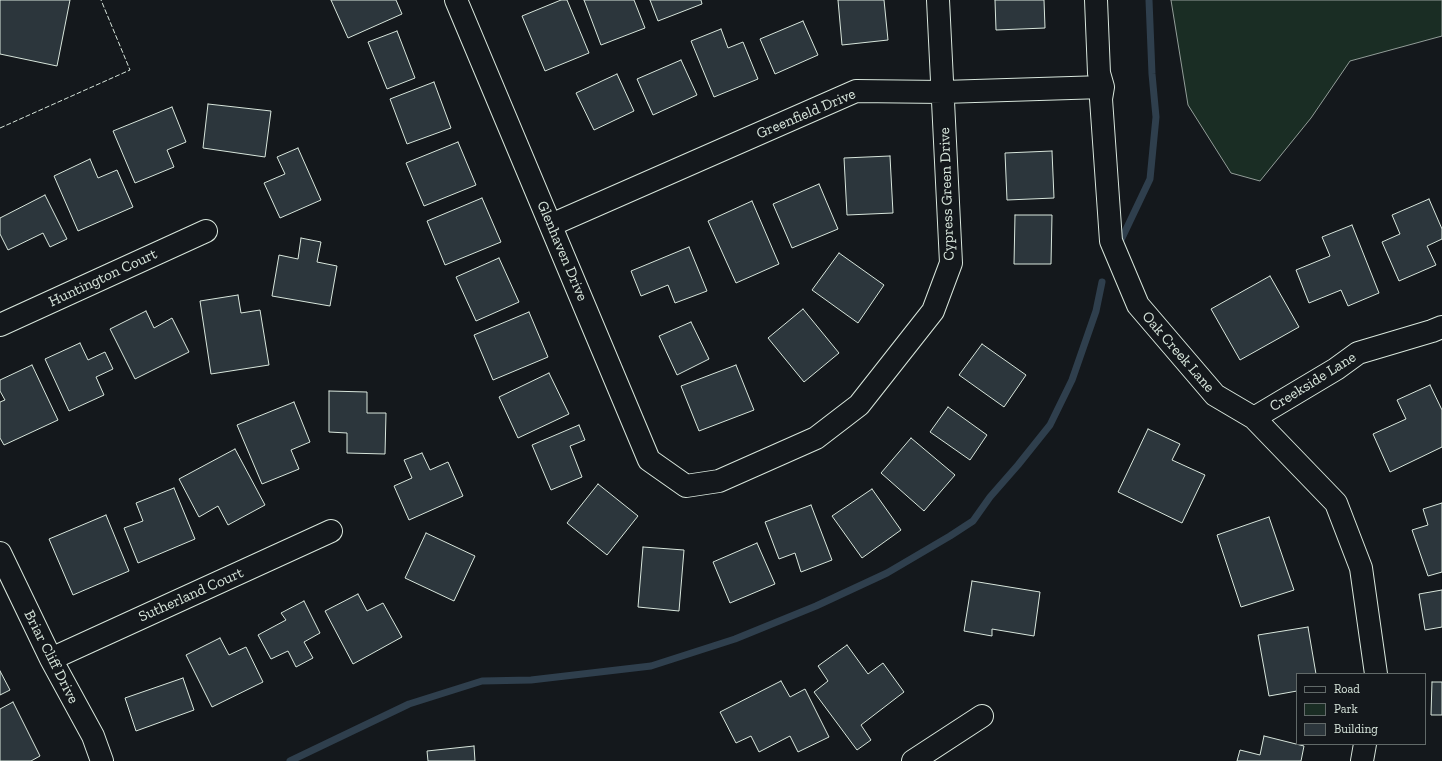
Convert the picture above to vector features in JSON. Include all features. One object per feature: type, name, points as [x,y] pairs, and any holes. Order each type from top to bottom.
[{"type":"street","name":"Glenhaven Drive","points":[[456,0],[649,460],[686,486]]},
{"type":"street","name":"Cypress Green Drive","points":[[686,486],[719,481],[816,438],[859,405],[933,311],[951,263],[938,0]]},
{"type":"street","name":"Oak Creek Lane","points":[[1096,0],[1100,73],[1103,87],[1101,99],[1110,242],[1138,305],[1215,395],[1254,418],[1336,503],[1361,568],[1376,673]]},
{"type":"street","name":"Greenfield Drive","points":[[551,225],[856,91],[943,92],[1103,87]]},
{"type":"street","name":"Huntington Court","points":[[0,325],[206,231]]},
{"type":"street","name":"Creekside Lane","points":[[1254,418],[1336,369],[1358,353],[1442,327]]},
{"type":"street","name":"Sutherland Court","points":[[51,659],[331,532]]},
{"type":"street","name":"Briar Cliff Drive","points":[[0,553],[51,659],[93,736],[102,761]]},
{"type":"street","points":[[913,761],[982,716]]},
{"type":"street","points":[[1362,761],[1365,745]]},
{"type":"green space","points":[[1171,0],[1442,0],[1442,36],[1350,61],[1311,118],[1260,181],[1231,173],[1188,105]]},
{"type":"building","points":[[0,0],[70,0],[57,66],[0,54]]},
{"type":"building","points":[[331,0],[396,0],[402,14],[348,38]]},
{"type":"building","points":[[561,0],[567,0],[589,53],[545,71],[522,16]]},
{"type":"building","points":[[584,0],[634,0],[645,28],[601,45]]},
{"type":"building","points":[[650,0],[701,0],[702,4],[658,21]]},
{"type":"building","points":[[838,0],[884,0],[888,40],[842,45]]},
{"type":"building","points":[[995,0],[1044,0],[1045,28],[996,30]]},
{"type":"building","points":[[803,21],[818,55],[775,74],[760,39]]},
{"type":"building","points":[[721,29],[728,48],[743,42],[758,79],[714,97],[691,41]]},
{"type":"building","points":[[397,31],[415,78],[387,89],[368,42]]},
{"type":"building","points":[[681,60],[697,95],[653,115],[637,79]]},
{"type":"building","points":[[617,74],[634,111],[594,130],[576,93]]},
{"type":"building","points":[[434,82],[451,128],[407,144],[390,99]]},
{"type":"building","points":[[208,104],[271,111],[265,157],[203,148]]},
{"type":"building","points":[[172,107],[186,142],[167,150],[174,167],[135,183],[113,131]]},
{"type":"building","points":[[458,142],[476,185],[424,206],[406,163]]},
{"type":"building","points":[[298,148],[321,200],[280,218],[264,183],[285,174],[277,157]]},
{"type":"building","points":[[1052,151],[1054,198],[1007,200],[1005,153]]},
{"type":"building","points":[[890,156],[893,213],[847,215],[844,158]]},
{"type":"building","points":[[90,159],[98,178],[117,170],[133,207],[78,231],[54,176]]},
{"type":"building","points":[[819,184],[838,229],[792,248],[773,204]]},
{"type":"building","points":[[45,195],[67,239],[50,247],[43,233],[8,250],[0,234],[0,218]]},
{"type":"building","points":[[482,198],[501,242],[445,265],[427,221]]},
{"type":"building","points":[[1429,199],[1442,229],[1442,239],[1427,246],[1436,265],[1399,281],[1382,242],[1400,234],[1392,215]]},
{"type":"building","points":[[752,201],[779,264],[736,283],[708,221]]},
{"type":"building","points":[[1015,215],[1052,215],[1051,264],[1014,264]]},
{"type":"building","points":[[1352,225],[1379,293],[1348,306],[1341,290],[1309,303],[1296,270],[1330,256],[1322,237]]},
{"type":"building","points":[[301,238],[321,242],[317,262],[337,266],[330,306],[272,296],[279,255],[298,259]]},
{"type":"building","points":[[689,247],[707,291],[675,303],[668,285],[641,296],[631,271]]},
{"type":"building","points":[[839,253],[884,285],[858,323],[812,290]]},
{"type":"building","points":[[499,258],[519,302],[476,321],[456,277]]},
{"type":"building","points":[[1270,276],[1299,327],[1240,360],[1211,309]]},
{"type":"building","points":[[238,295],[241,313],[260,310],[269,365],[211,374],[200,301]]},
{"type":"building","points":[[803,309],[839,353],[804,382],[768,338]]},
{"type":"building","points":[[146,311],[154,328],[172,318],[189,352],[135,379],[110,329]]},
{"type":"building","points":[[529,312],[548,357],[493,380],[474,335]]},
{"type":"building","points":[[691,322],[709,359],[677,375],[659,336]]},
{"type":"building","points":[[80,343],[88,360],[105,352],[113,369],[96,377],[104,395],[69,411],[45,359]]},
{"type":"building","points":[[982,344],[1026,375],[1004,407],[959,375]]},
{"type":"building","points":[[32,365],[58,420],[4,445],[0,438],[0,402],[5,400],[0,391],[0,380]]},
{"type":"building","points":[[736,365],[754,410],[699,431],[681,386]]},
{"type":"building","points":[[549,373],[569,414],[518,438],[499,397]]},
{"type":"building","points":[[1430,385],[1442,410],[1442,447],[1390,472],[1373,434],[1406,419],[1397,400]]},
{"type":"building","points":[[329,391],[367,392],[367,413],[386,413],[385,454],[347,453],[347,433],[329,432]]},
{"type":"building","points":[[294,402],[310,442],[291,450],[299,469],[262,484],[237,425]]},
{"type":"building","points":[[948,407],[987,435],[970,460],[930,432]]},
{"type":"building","points":[[579,425],[585,440],[570,446],[582,477],[551,490],[532,445]]},
{"type":"building","points":[[1148,429],[1180,444],[1172,460],[1205,475],[1182,523],[1118,492]]},
{"type":"building","points":[[911,438],[955,475],[924,511],[881,473]]},
{"type":"building","points":[[235,449],[265,505],[228,525],[218,506],[199,517],[179,479]]},
{"type":"building","points":[[422,453],[430,470],[448,462],[463,496],[409,520],[394,486],[412,478],[404,460]]},
{"type":"building","points":[[598,484],[638,516],[607,555],[567,523]]},
{"type":"building","points":[[174,488],[195,539],[138,563],[124,528],[143,521],[136,503]]},
{"type":"building","points":[[872,489],[901,530],[862,558],[832,516]]},
{"type":"building","points":[[1442,503],[1442,572],[1428,576],[1412,530],[1428,525],[1423,509]]},
{"type":"building","points":[[811,505],[832,560],[801,572],[795,553],[779,559],[765,522]]},
{"type":"building","points":[[106,515],[129,571],[73,595],[49,539]]},
{"type":"building","points":[[1269,517],[1294,590],[1241,607],[1217,535]]},
{"type":"building","points":[[426,533],[475,556],[454,601],[405,578]]},
{"type":"building","points":[[757,543],[775,584],[730,603],[713,562]]},
{"type":"building","points":[[643,547],[684,550],[679,611],[638,607]]},
{"type":"building","points":[[972,581],[1040,592],[1034,636],[992,629],[992,636],[964,631]]},
{"type":"building","points":[[1442,590],[1442,627],[1425,630],[1419,594]]},
{"type":"building","points":[[358,594],[367,611],[383,603],[402,637],[353,664],[325,611]]},
{"type":"building","points":[[304,601],[320,633],[304,642],[313,658],[296,667],[288,651],[271,659],[258,635],[286,620],[281,613]]},
{"type":"building","points":[[1308,627],[1316,673],[1296,673],[1296,691],[1269,696],[1258,635]]},
{"type":"building","points":[[220,638],[229,655],[246,647],[263,682],[212,707],[186,655]]},
{"type":"building","points":[[847,645],[868,674],[883,663],[904,692],[861,725],[871,740],[857,750],[814,692],[828,681],[818,666]]},
{"type":"building","points":[[0,671],[10,690],[0,695]]},
{"type":"building","points":[[183,678],[194,710],[136,731],[125,698]]},
{"type":"building","points":[[781,681],[790,697],[805,689],[829,737],[798,752],[790,736],[759,752],[751,736],[736,743],[720,712]]},
{"type":"building","points":[[1432,682],[1442,682],[1442,715],[1431,715]]},
{"type":"building","points":[[13,702],[40,756],[31,761],[0,761],[0,709]]},
{"type":"building","points":[[1264,736],[1304,746],[1301,761],[1237,761],[1240,750],[1260,755]]},
{"type":"building","points":[[474,746],[475,761],[428,761],[427,751]]},
{"type":"waterway","points":[[1121,240],[1150,179],[1156,117],[1152,74],[1149,0]]},
{"type":"waterway","points":[[290,761],[409,704],[482,681],[531,680],[651,666],[735,639],[816,606],[887,573],[950,536],[973,521],[990,497],[1050,425],[1072,380],[1096,311],[1102,282]]},
{"type":"fence","points":[[0,128],[130,70],[101,0]]}]
